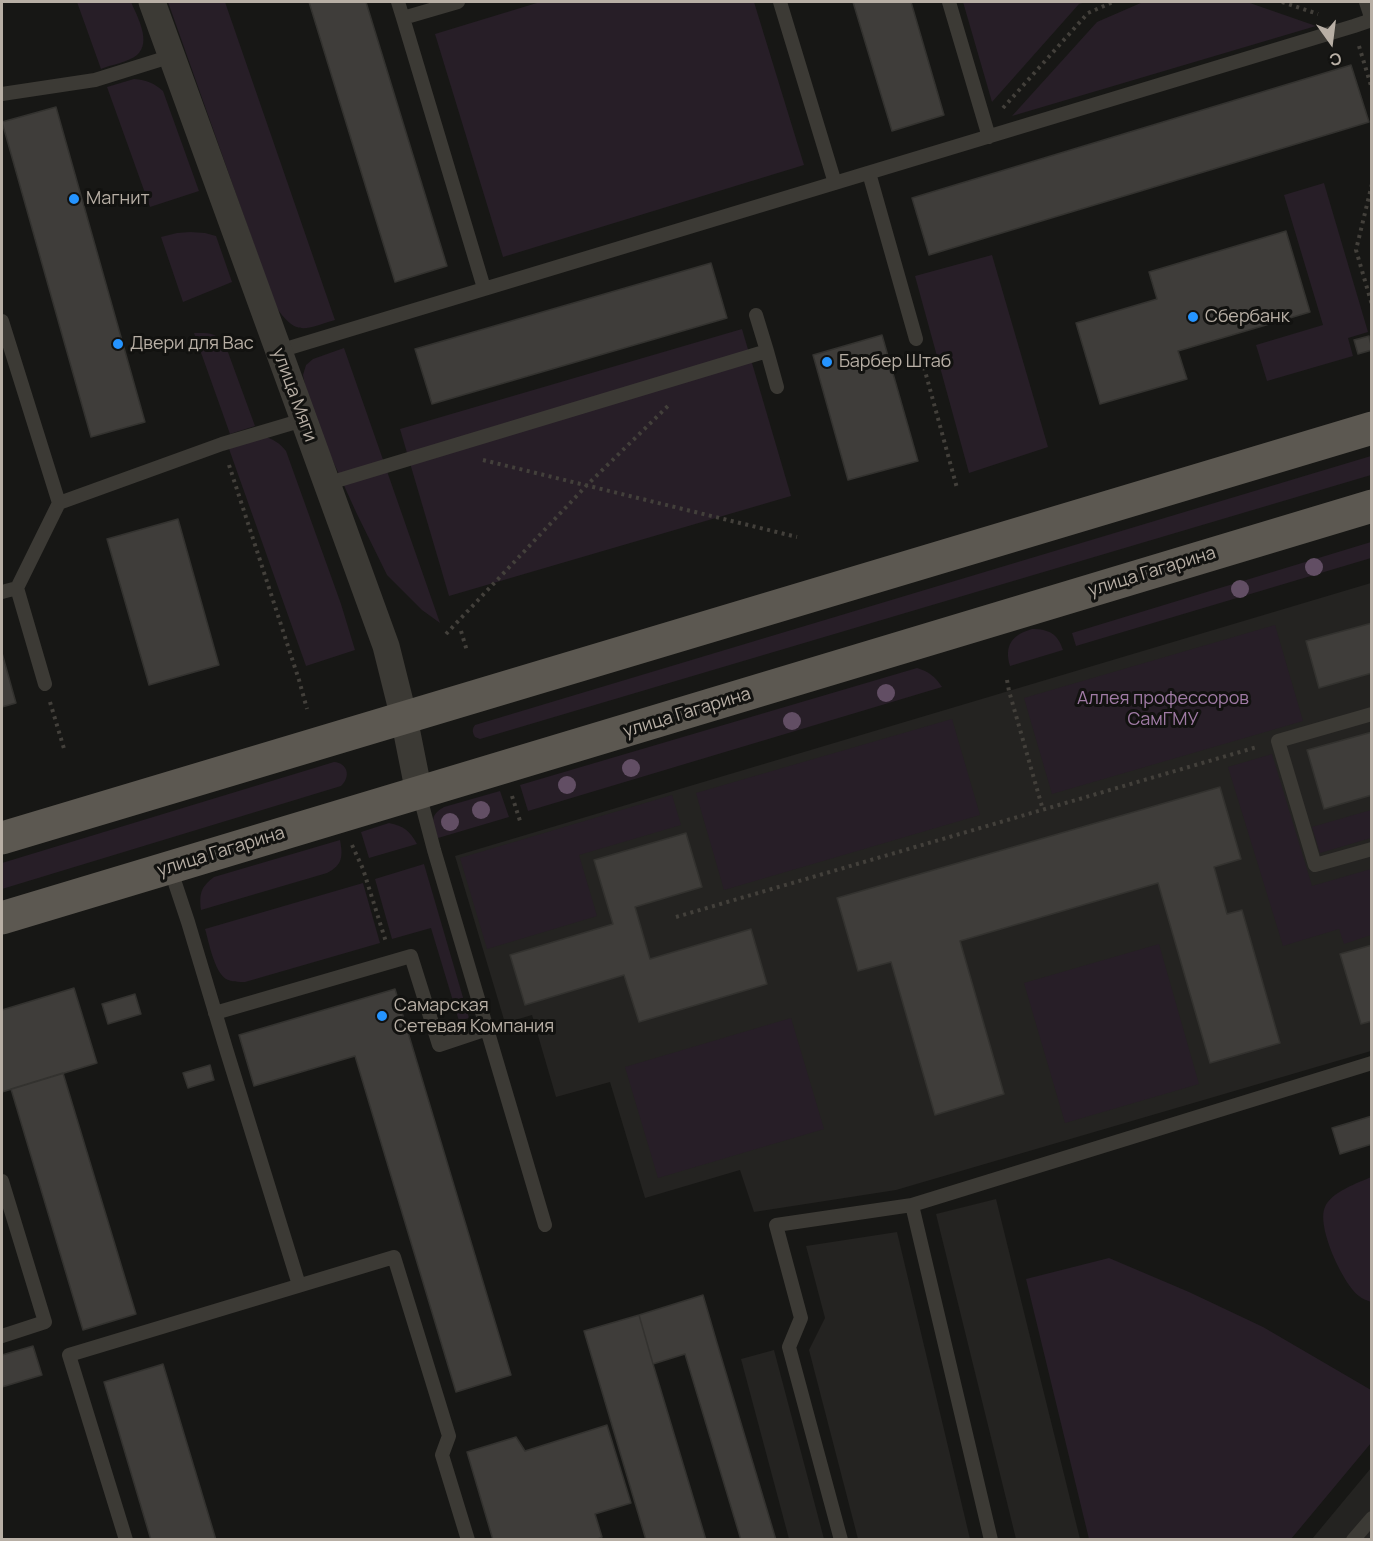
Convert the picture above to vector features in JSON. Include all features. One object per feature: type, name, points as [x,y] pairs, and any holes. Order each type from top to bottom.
[{"type":"main road","points":[[2,838],[1371,428]]},
{"type":"main road","name":"улица Гагарина","points":[[2,918],[1371,506]]},
{"type":"street","name":"улица Мяги","points":[[152,2],[386,646],[419,793]]},
{"type":"lane","points":[[398,2],[484,288]]},
{"type":"lane","points":[[403,18],[458,2]]},
{"type":"lane","points":[[780,2],[835,183]]},
{"type":"lane","points":[[949,2],[987,132]]},
{"type":"lane","points":[[279,351],[869,173],[987,132],[1371,20],[1366,2]]},
{"type":"lane","points":[[2,94],[95,80],[172,56]]},
{"type":"lane","points":[[869,173],[916,339]]},
{"type":"lane","points":[[756,315],[777,387]]},
{"type":"lane","points":[[2,321],[59,503]]},
{"type":"lane","points":[[327,484],[767,351]]},
{"type":"lane","points":[[45,684],[16,588],[59,503],[222,444],[303,420]]},
{"type":"lane","points":[[2,592],[16,588]]},
{"type":"lane","points":[[1371,714],[1278,741],[1314,865],[1371,849]]},
{"type":"lane","points":[[419,793],[545,1225]]},
{"type":"lane","points":[[170,868],[299,1285]]},
{"type":"lane","points":[[215,1013],[411,956],[439,1045],[487,1029]]},
{"type":"lane","points":[[840,1539],[789,1347],[801,1318],[776,1225],[912,1205],[1371,1064]]},
{"type":"lane","points":[[2,1181],[45,1322],[2,1336]]},
{"type":"lane","points":[[912,1205],[992,1539]]},
{"type":"lane","points":[[126,1539],[69,1355],[394,1257],[449,1436],[442,1455],[468,1539]]},
{"type":"lane","points":[[1353,1539],[1371,1518]]},
{"type":"path","points":[[987,132],[1088,13],[1113,2]]},
{"type":"path","points":[[1371,184],[1356,250],[1371,305]]},
{"type":"path","points":[[916,339],[957,488]]},
{"type":"path","points":[[446,634],[587,485],[672,402]]},
{"type":"path","points":[[222,444],[307,708]]},
{"type":"path","points":[[441,449],[797,537]]},
{"type":"path","points":[[461,631],[467,651]]},
{"type":"path","points":[[1007,680],[1043,810]]},
{"type":"path","points":[[45,684],[64,752]]},
{"type":"path","points":[[676,917],[1278,741]]},
{"type":"path","points":[[510,790],[521,824]]},
{"type":"path","points":[[349,838],[363,869],[393,962]]},
{"type":"shaded area","points":[[1371,583],[1371,1051],[896,1190],[754,1212],[740,1170],[645,1198],[610,1082],[556,1097],[532,1015],[505,1023],[455,856]]},
{"type":"shaded area","points":[[996,1199],[1080,1539],[1016,1539],[936,1214]]},
{"type":"shaded area","points":[[897,1232],[970,1539],[858,1539],[809,1350],[825,1318],[806,1246]]},
{"type":"shaded area","points":[[774,1350],[824,1539],[789,1539],[741,1359]]},
{"type":"shaded area","points":[[1371,1468],[1371,1539],[1312,1539]]},
{"type":"green space","points":[[77,2],[131,2],[143,36],[141,50],[137,55],[101,69]]},
{"type":"green space","points":[[168,2],[225,2],[335,320],[308,328],[296,327],[283,317],[276,307]]},
{"type":"green space","points":[[540,2],[754,2],[804,165],[503,257],[435,34]]},
{"type":"green space","points":[[963,2],[1086,2],[1079,4],[992,102]]},
{"type":"green space","points":[[1143,2],[1247,2],[1316,26],[1012,116],[1097,22]]},
{"type":"green space","points":[[134,79],[150,82],[163,91],[199,191],[150,207],[107,87]]},
{"type":"green space","points":[[1324,183],[1368,332],[1348,338],[1353,356],[1267,381],[1256,345],[1323,325],[1284,195]]},
{"type":"green space","points":[[190,232],[216,236],[232,282],[183,302],[161,237]]},
{"type":"green space","points":[[992,255],[1048,447],[969,473],[915,276]]},
{"type":"green space","points":[[742,329],[791,496],[449,596],[400,429]]},
{"type":"green space","points":[[194,333],[211,334],[225,344],[255,426],[230,434]]},
{"type":"green space","points":[[344,348],[440,623],[422,610],[387,575],[322,437],[303,375],[306,365],[313,359]]},
{"type":"green space","points":[[263,436],[270,438],[286,451],[341,604],[355,650],[306,666],[228,446]]},
{"type":"green space","points":[[1371,456],[1371,475],[480,739],[473,734],[475,725]]},
{"type":"green space","points":[[1371,542],[1371,558],[1076,646],[1072,633]]},
{"type":"green space","name":"Аллея профессоров СамГМУ","points":[[1275,625],[1303,721],[1052,794],[1024,698]]},
{"type":"green space","points":[[1032,629],[1043,630],[1055,636],[1063,650],[1010,666],[1008,652],[1011,642],[1019,634]]},
{"type":"green space","points":[[917,668],[931,675],[942,687],[528,811],[520,785]]},
{"type":"green space","points":[[952,719],[980,815],[724,890],[696,793]]},
{"type":"green space","points":[[1272,754],[1312,886],[1371,869],[1371,935],[1344,944],[1339,929],[1283,946],[1228,767]]},
{"type":"green space","points":[[334,762],[342,765],[346,771],[346,779],[341,786],[2,889],[2,863]]},
{"type":"green space","points":[[500,791],[509,817],[438,838],[433,821],[439,810]]},
{"type":"green space","points":[[672,795],[681,825],[579,855],[597,916],[487,949],[460,858]]},
{"type":"green space","points":[[1371,810],[1371,838],[1320,853],[1312,827]]},
{"type":"green space","points":[[389,823],[406,830],[417,844],[369,858],[361,832]]},
{"type":"green space","points":[[340,840],[341,860],[327,873],[201,910],[202,891],[214,877]]},
{"type":"green space","points":[[424,864],[469,1018],[459,1021],[431,928],[392,939],[375,879]]},
{"type":"green space","points":[[363,883],[380,943],[245,982],[226,979],[218,970],[205,929]]},
{"type":"green space","points":[[1159,944],[1199,1084],[1065,1123],[1024,983]]},
{"type":"green space","points":[[791,1018],[824,1129],[658,1178],[625,1067]]},
{"type":"green space","points":[[1371,1177],[1371,1302],[1360,1297],[1353,1290],[1339,1268],[1324,1227],[1323,1216],[1325,1207],[1333,1197]]},
{"type":"green space","points":[[1109,1258],[1263,1327],[1371,1390],[1371,1443],[1291,1539],[1089,1539],[1026,1279]]},
{"type":"building","points":[[309,2],[366,2],[447,266],[395,282]]},
{"type":"building","points":[[853,2],[911,2],[944,115],[892,131]]},
{"type":"building","points":[[1351,65],[1369,122],[929,255],[912,198]]},
{"type":"building","points":[[56,107],[145,422],[91,437],[2,122]]},
{"type":"building","name":"Сбербанк","points":[[1286,231],[1310,312],[1178,351],[1187,379],[1100,404],[1076,323],[1157,299],[1149,272]]},
{"type":"building","points":[[711,263],[727,318],[432,404],[415,349]]},
{"type":"building","points":[[882,335],[918,461],[848,480],[813,355]]},
{"type":"building","points":[[1369,336],[1372,350],[1358,354],[1354,340]]},
{"type":"building","points":[[178,519],[219,665],[149,685],[107,539]]},
{"type":"building","points":[[1372,623],[1372,673],[1319,688],[1306,641]]},
{"type":"building","points":[[2,653],[16,703],[2,707]]},
{"type":"building","points":[[1372,732],[1372,795],[1324,809],[1307,750]]},
{"type":"building","points":[[1220,787],[1241,859],[1214,867],[1227,914],[1242,910],[1280,1043],[1210,1063],[1158,883],[960,941],[1004,1094],[935,1115],[891,962],[858,971],[837,898]]},
{"type":"building","points":[[686,833],[702,887],[635,907],[650,959],[751,929],[767,984],[639,1022],[624,975],[525,1005],[510,955],[613,924],[594,860]]},
{"type":"building","points":[[1372,945],[1372,1021],[1361,1024],[1340,954]]},
{"type":"building","points":[[74,988],[97,1063],[2,1092],[2,1010]]},
{"type":"building","points":[[395,989],[511,1375],[456,1392],[355,1056],[254,1086],[239,1035]]},
{"type":"building","points":[[135,994],[141,1014],[108,1024],[102,1004]]},
{"type":"building","points":[[210,1065],[214,1080],[188,1088],[183,1073]]},
{"type":"building","points":[[63,1073],[136,1314],[83,1330],[11,1089]]},
{"type":"building","points":[[1372,1116],[1372,1144],[1340,1154],[1332,1128]]},
{"type":"building","points":[[703,1295],[776,1540],[741,1540],[685,1354],[653,1364],[639,1315]]},
{"type":"building","points":[[639,1315],[706,1540],[646,1540],[584,1331]]},
{"type":"building","points":[[33,1346],[42,1375],[2,1387],[2,1355]]},
{"type":"building","points":[[163,1364],[216,1540],[151,1540],[104,1382]]},
{"type":"building","points":[[607,1425],[631,1503],[595,1514],[602,1537],[596,1540],[493,1540],[467,1452],[516,1437],[525,1451]]},
{"type":"place","name":"Магнит","points":[[74,199]]},
{"type":"place","name":"Сбербанк","points":[[1193,317]]},
{"type":"place","name":"Двери для Вас","points":[[118,344]]},
{"type":"place","name":"Барбер Штаб","points":[[827,362]]},
{"type":"place","name":"Самарская Сетевая Компания","points":[[382,1016]]}]
